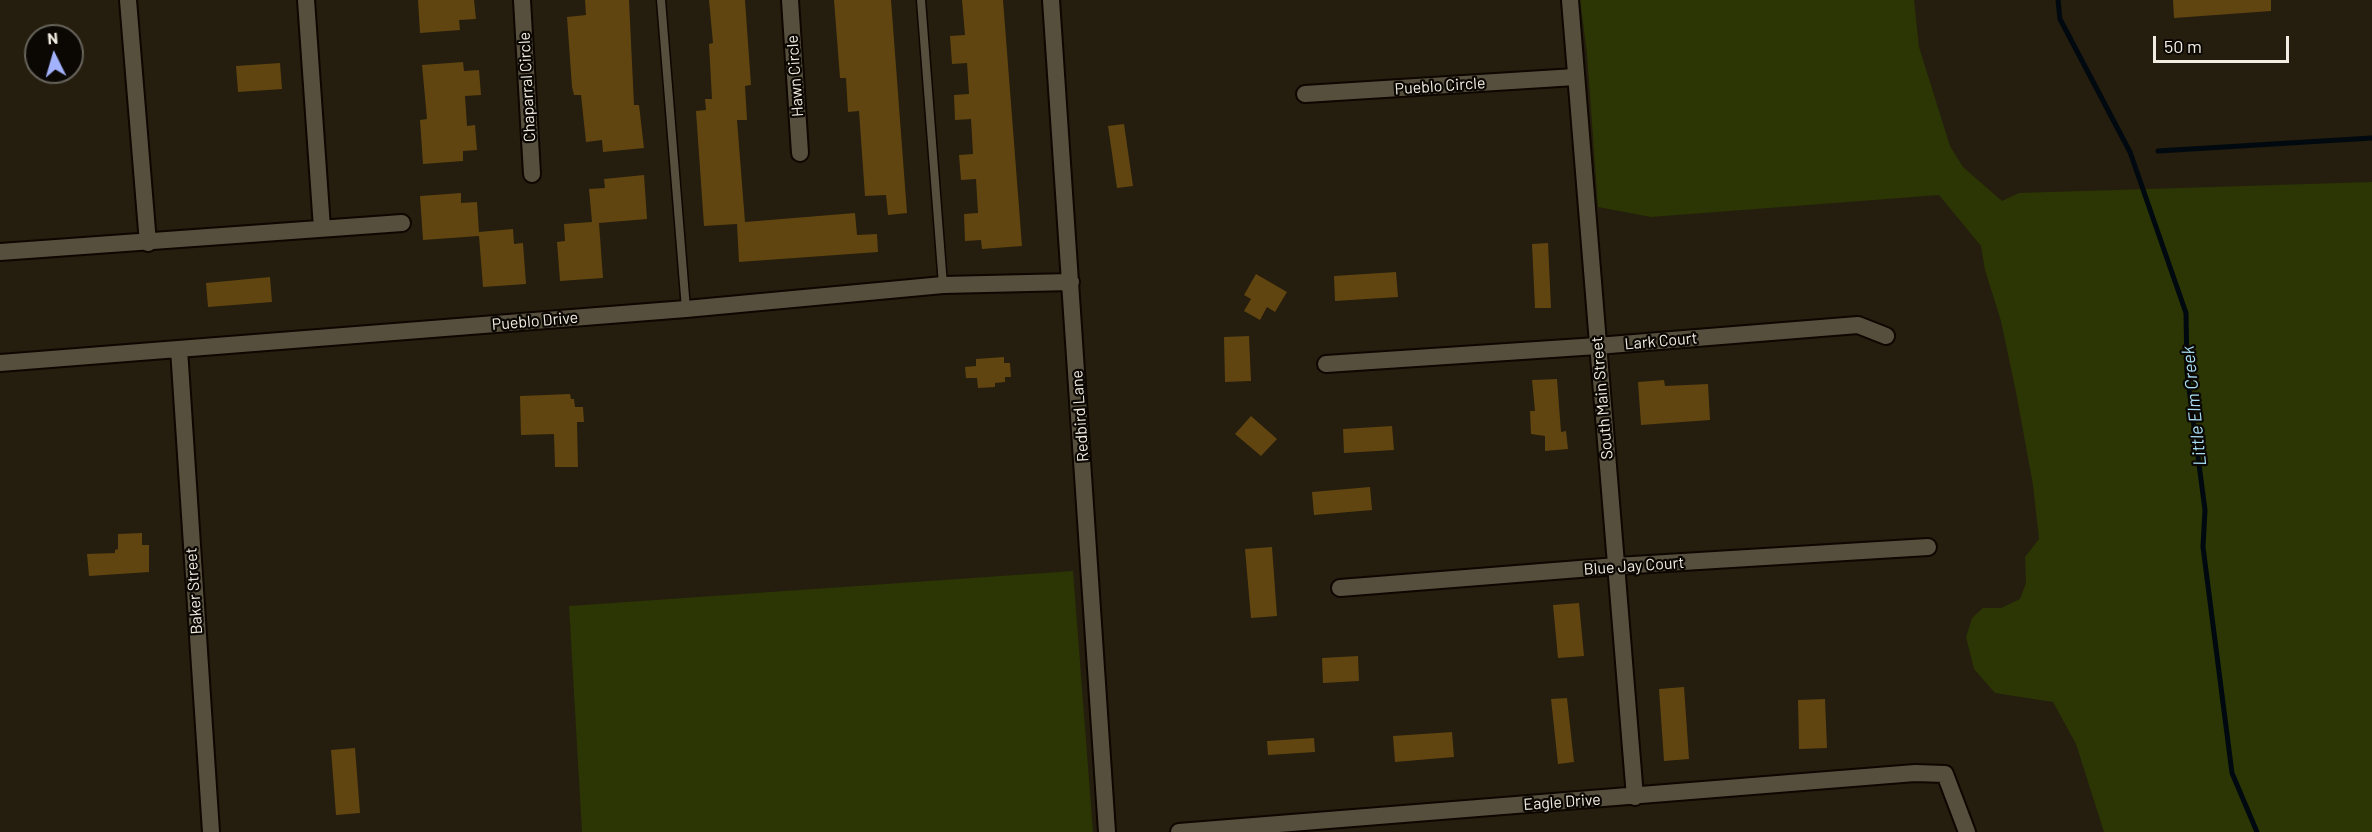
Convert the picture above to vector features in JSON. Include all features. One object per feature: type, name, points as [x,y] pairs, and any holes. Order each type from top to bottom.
[{"type":"street","points":[[129,0],[148,243]]},
{"type":"street","points":[[306,0],[322,228]]},
{"type":"street","name":"Chaparral Circle","points":[[522,0],[532,174]]},
{"type":"street","name":"Hawn Circle","points":[[790,0],[800,153]]},
{"type":"street","name":"Redbird Lane","points":[[1051,0],[1107,832]]},
{"type":"street","name":"South Main Street","points":[[1570,0],[1635,797]]},
{"type":"street","name":"Pueblo Circle","points":[[1305,94],[1575,76]]},
{"type":"street","points":[[0,252],[402,223]]},
{"type":"street","name":"Pueblo Drive","points":[[0,363],[686,309],[944,285],[1071,282]]},
{"type":"street","name":"Lark Court","points":[[1326,363],[1597,346],[1858,326],[1886,336]]},
{"type":"street","name":"Baker Street","points":[[179,349],[211,832]]},
{"type":"street","name":"Blue Jay Court","points":[[1340,588],[1617,566],[1928,547]]},
{"type":"street","name":"Eagle Drive","points":[[1179,832],[1915,773],[1945,774],[1967,832]]},
{"type":"lane","points":[[661,0],[686,309]]},
{"type":"lane","points":[[921,0],[944,285]]},
{"type":"green space","points":[[1580,0],[1914,0],[1919,47],[1950,146],[1963,167],[2002,201],[2019,193],[2372,182],[2372,832],[2104,832],[2076,744],[2053,702],[1995,693],[1974,669],[1966,637],[1972,618],[1983,608],[2001,608],[2020,599],[2026,583],[2025,557],[2039,539],[2033,485],[2016,392],[2001,321],[1985,270],[1981,246],[1939,195],[1651,217],[1598,207],[1587,53]]},
{"type":"green space","points":[[1073,571],[1093,832],[582,832],[569,606]]},
{"type":"building","points":[[418,0],[474,0],[476,19],[459,20],[460,30],[420,33]]},
{"type":"building","points":[[585,0],[629,0],[634,105],[639,105],[644,148],[603,152],[602,140],[586,142],[581,95],[574,95],[572,87],[567,17],[586,15]]},
{"type":"building","points":[[709,0],[745,0],[751,85],[745,86],[747,120],[737,120],[745,222],[855,213],[857,235],[877,234],[878,252],[739,262],[737,224],[704,226],[696,111],[706,110],[705,99],[712,99],[709,44],[713,43]]},
{"type":"building","points":[[834,0],[891,0],[907,213],[888,215],[886,195],[865,196],[859,111],[848,112],[846,78],[840,78]]},
{"type":"building","points":[[962,0],[1003,0],[1022,246],[982,249],[981,240],[965,241],[964,214],[978,213],[976,179],[961,180],[959,155],[973,154],[971,119],[955,120],[954,95],[969,94],[967,63],[952,64],[950,36],[965,35]]},
{"type":"building","points":[[2173,0],[2271,0],[2271,11],[2174,18]]},
{"type":"building","points":[[463,62],[464,71],[479,70],[481,95],[465,96],[467,126],[475,125],[477,150],[463,151],[463,161],[423,164],[420,120],[427,119],[422,65]]},
{"type":"building","points":[[280,63],[282,89],[238,92],[236,66]]},
{"type":"building","points":[[1124,124],[1133,186],[1117,188],[1108,126]]},
{"type":"building","points":[[644,175],[647,219],[599,223],[603,278],[560,281],[557,242],[565,241],[564,224],[592,222],[589,189],[605,188],[604,179]]},
{"type":"building","points":[[461,193],[461,203],[477,202],[479,232],[513,229],[514,244],[523,243],[526,284],[483,287],[479,236],[423,240],[420,196]]},
{"type":"building","points":[[1548,243],[1551,308],[1535,308],[1532,244]]},
{"type":"building","points":[[1396,272],[1398,297],[1335,301],[1334,276]]},
{"type":"building","points":[[1256,274],[1287,292],[1275,312],[1267,307],[1260,320],[1244,311],[1251,299],[1244,295]]},
{"type":"building","points":[[270,277],[272,302],[208,307],[206,283]]},
{"type":"building","points":[[1249,336],[1251,381],[1225,382],[1224,337]]},
{"type":"building","points":[[1004,357],[1004,363],[1010,363],[1011,377],[1005,377],[1005,382],[995,383],[995,387],[978,388],[977,378],[966,378],[965,367],[976,366],[976,359]]},
{"type":"building","points":[[1557,379],[1561,432],[1566,431],[1568,449],[1545,451],[1545,436],[1531,434],[1530,411],[1535,411],[1532,380]]},
{"type":"building","points":[[1664,380],[1665,386],[1708,384],[1710,420],[1641,425],[1638,382]]},
{"type":"building","points":[[570,394],[571,399],[574,399],[575,407],[583,407],[584,422],[577,422],[578,467],[555,467],[554,434],[521,435],[520,396]]},
{"type":"building","points":[[1251,416],[1277,439],[1261,456],[1235,434]]},
{"type":"building","points":[[1392,426],[1394,450],[1344,453],[1343,429]]},
{"type":"building","points":[[1370,487],[1372,510],[1314,515],[1312,492]]},
{"type":"building","points":[[142,533],[142,545],[149,545],[149,572],[89,576],[87,554],[115,553],[118,549],[118,534]]},
{"type":"building","points":[[1272,547],[1277,616],[1251,618],[1245,549]]},
{"type":"building","points":[[1579,603],[1584,656],[1558,658],[1553,605]]},
{"type":"building","points":[[1358,656],[1359,681],[1323,683],[1322,658]]},
{"type":"building","points":[[1684,687],[1689,759],[1664,761],[1659,689]]},
{"type":"building","points":[[1567,698],[1574,762],[1558,764],[1551,699]]},
{"type":"building","points":[[1825,699],[1827,748],[1799,749],[1798,700]]},
{"type":"building","points":[[1452,732],[1454,757],[1395,762],[1393,736]]},
{"type":"building","points":[[1314,738],[1315,752],[1268,755],[1267,741]]},
{"type":"building","points":[[355,748],[360,813],[336,815],[331,750]]},
{"type":"waterway","name":"Little Elm Creek","points":[[2058,0],[2060,19],[2130,152],[2186,313],[2187,373],[2205,510],[2203,547],[2232,773],[2257,832]]},
{"type":"waterway","points":[[2158,151],[2372,138]]}]
